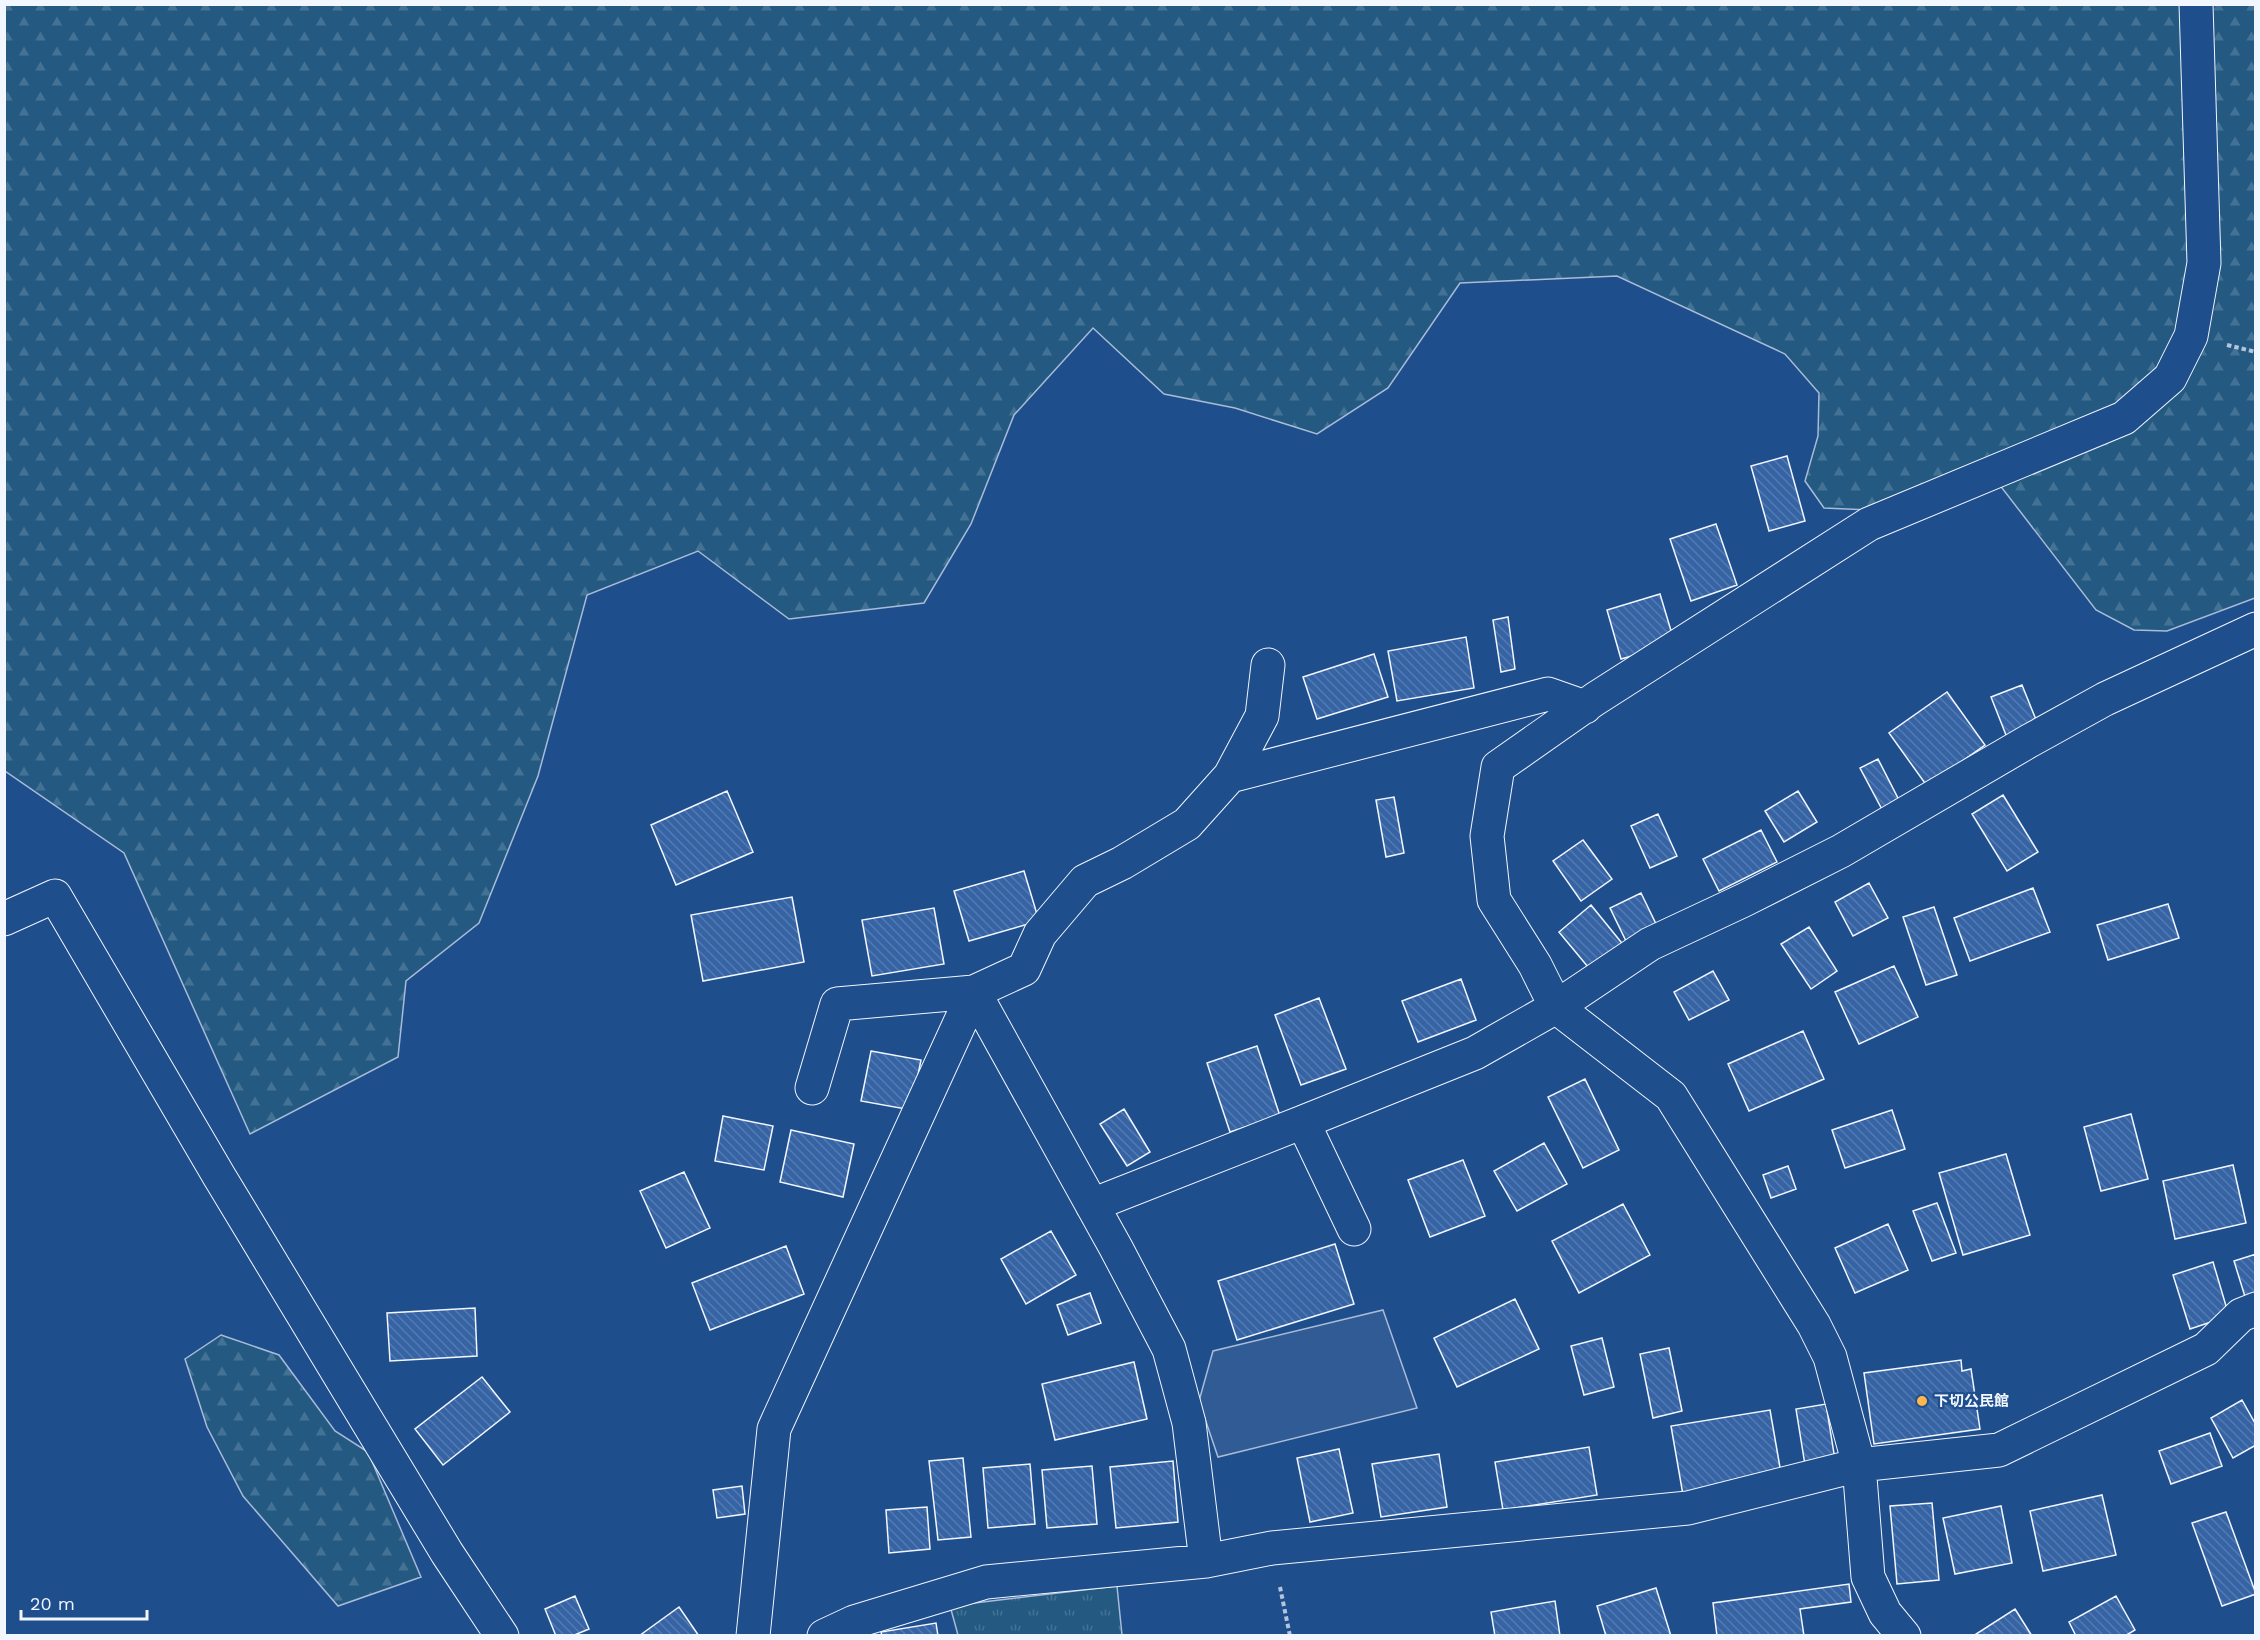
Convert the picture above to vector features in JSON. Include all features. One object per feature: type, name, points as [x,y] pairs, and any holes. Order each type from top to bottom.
[{"type":"street","points":[[1904,1635],[1885,1613],[1868,1577],[1859,1465],[1830,1357],[1814,1325],[1671,1096],[1556,1007],[1535,965],[1494,900],[1487,836],[1498,767],[1585,706],[1869,524],[2124,418],[2170,378],[2191,336],[2204,263],[2196,4]]},
{"type":"street","points":[[1092,1205],[1475,1053],[1556,1007],[1650,944],[1841,851],[2105,699],[2256,628]]},
{"type":"street","points":[[812,1088],[837,1004],[974,992],[1024,969],[1040,934],[1085,881],[1122,863],[1187,824],[1230,776],[1262,716],[1268,665]]},
{"type":"street","points":[[1230,776],[1548,694],[1585,706]]},
{"type":"street","points":[[4,919],[55,897],[219,1176],[441,1543],[502,1635]]},
{"type":"street","points":[[974,992],[1169,1349],[1189,1423],[1206,1561]]},
{"type":"street","points":[[753,1635],[774,1430],[974,992]]},
{"type":"street","points":[[1303,1122],[1354,1229]]},
{"type":"street","points":[[824,1635],[854,1622],[986,1582],[1206,1561],[1272,1548],[1688,1508],[1859,1465],[1999,1450],[2206,1349],[2241,1315],[2256,1309]]},
{"type":"path","points":[[1272,1548],[1290,1635]]},
{"type":"green space","points":[[5,5],[2255,5],[2255,598],[2167,631],[2134,630],[2096,610],[1999,484],[1870,510],[1824,508],[1805,481],[1818,436],[1819,393],[1785,354],[1617,276],[1460,283],[1388,388],[1317,434],[1235,408],[1164,394],[1093,328],[1014,415],[971,524],[924,603],[789,619],[698,551],[587,595],[538,776],[479,923],[406,981],[398,1057],[250,1134],[124,853],[5,771]]},
{"type":"green space","points":[[221,1335],[279,1355],[335,1431],[368,1452],[421,1577],[338,1606],[243,1496],[207,1427],[185,1359]]},
{"type":"green space","points":[[1117,1586],[1122,1635],[958,1635],[950,1606]]},
{"type":"shaded area","points":[[1383,1310],[1417,1408],[1218,1457],[1199,1401],[1213,1351]]},
{"type":"building","points":[[1787,456],[1805,521],[1769,531],[1751,466]]},
{"type":"building","points":[[1716,524],[1737,585],[1691,601],[1670,539]]},
{"type":"building","points":[[1660,594],[1675,644],[1621,659],[1607,610]]},
{"type":"building","points":[[1508,617],[1515,669],[1501,672],[1493,620]]},
{"type":"building","points":[[1466,637],[1474,688],[1397,701],[1388,651]]},
{"type":"building","points":[[1374,654],[1388,697],[1317,719],[1303,677]]},
{"type":"building","points":[[2022,685],[2039,727],[2008,740],[1991,697]]},
{"type":"building","points":[[1947,692],[1985,745],[1927,786],[1889,733]]},
{"type":"building","points":[[1878,759],[1902,806],[1885,815],[1860,768]]},
{"type":"building","points":[[727,791],[753,852],[676,885],[651,825]]},
{"type":"building","points":[[1798,791],[1817,822],[1784,842],[1765,811]]},
{"type":"building","points":[[2003,795],[2038,852],[2007,871],[1972,814]]},
{"type":"building","points":[[1394,797],[1404,853],[1386,857],[1376,800]]},
{"type":"building","points":[[1658,814],[1677,856],[1650,868],[1631,826]]},
{"type":"building","points":[[1761,830],[1777,862],[1719,891],[1703,859]]},
{"type":"building","points":[[1583,840],[1612,879],[1581,901],[1553,861]]},
{"type":"building","points":[[1024,871],[1039,921],[969,941],[954,891]]},
{"type":"building","points":[[1869,883],[1888,918],[1853,936],[1835,902]]},
{"type":"building","points":[[2033,888],[2050,932],[1970,961],[1954,918]]},
{"type":"building","points":[[1641,893],[1657,926],[1626,941],[1610,908]]},
{"type":"building","points":[[792,897],[804,962],[703,981],[691,915]]},
{"type":"building","points":[[2168,904],[2179,938],[2108,960],[2097,925]]},
{"type":"building","points":[[1591,905],[1625,947],[1593,973],[1559,932]]},
{"type":"building","points":[[1934,907],[1957,975],[1926,985],[1903,917]]},
{"type":"building","points":[[934,908],[944,964],[872,976],[862,920]]},
{"type":"building","points":[[1809,927],[1837,971],[1811,989],[1781,944]]},
{"type":"building","points":[[1894,966],[1918,1017],[1859,1044],[1835,992]]},
{"type":"building","points":[[1713,971],[1729,1000],[1689,1020],[1674,992]]},
{"type":"building","points":[[1461,979],[1476,1020],[1418,1042],[1402,1001]]},
{"type":"building","points":[[1319,998],[1346,1069],[1301,1085],[1275,1015]]},
{"type":"building","points":[[1803,1031],[1824,1079],[1749,1111],[1728,1064]]},
{"type":"building","points":[[1257,1046],[1280,1116],[1230,1132],[1207,1063]]},
{"type":"building","points":[[871,1051],[921,1060],[911,1110],[861,1101]]},
{"type":"building","points":[[1585,1079],[1619,1150],[1583,1168],[1548,1097]]},
{"type":"building","points":[[1124,1109],[1150,1152],[1127,1166],[1100,1124]]},
{"type":"building","points":[[1892,1110],[1905,1149],[1845,1168],[1832,1130]]},
{"type":"building","points":[[2131,1114],[2148,1179],[2101,1191],[2084,1127]]},
{"type":"building","points":[[723,1116],[773,1126],[764,1170],[715,1161]]},
{"type":"building","points":[[791,1130],[854,1144],[843,1197],[780,1182]]},
{"type":"building","points":[[1544,1143],[1567,1184],[1517,1211],[1494,1171]]},
{"type":"building","points":[[2006,1154],[2030,1235],[1963,1255],[1939,1173]]},
{"type":"building","points":[[1463,1160],[1485,1216],[1430,1237],[1408,1180]]},
{"type":"building","points":[[2233,1165],[2246,1223],[2175,1239],[2163,1181]]},
{"type":"building","points":[[1788,1166],[1796,1189],[1771,1198],[1763,1175]]},
{"type":"building","points":[[684,1172],[710,1228],[666,1248],[640,1191]]},
{"type":"building","points":[[1937,1203],[1956,1253],[1932,1261],[1913,1211]]},
{"type":"building","points":[[1623,1204],[1650,1255],[1579,1293],[1552,1241]]},
{"type":"building","points":[[1888,1224],[1908,1270],[1855,1293],[1835,1248]]},
{"type":"building","points":[[1051,1231],[1076,1275],[1026,1304],[1001,1259]]},
{"type":"building","points":[[1335,1244],[1354,1304],[1237,1340],[1218,1281]]},
{"type":"building","points":[[786,1246],[804,1294],[710,1330],[692,1283]]},
{"type":"building","points":[[2256,1254],[2256,1298],[2246,1300],[2234,1261]]},
{"type":"building","points":[[2213,1262],[2229,1316],[2190,1329],[2173,1275]]},
{"type":"building","points":[[1090,1293],[1101,1323],[1068,1335],[1057,1305]]},
{"type":"building","points":[[1515,1299],[1539,1349],[1457,1387],[1434,1338]]},
{"type":"building","points":[[475,1308],[477,1356],[390,1361],[387,1313]]},
{"type":"building","points":[[1602,1338],[1614,1387],[1584,1395],[1571,1346]]},
{"type":"building","points":[[1669,1348],[1682,1411],[1653,1418],[1640,1354]]},
{"type":"building","name":"下切公民館","points":[[1961,1360],[1962,1371],[1971,1369],[1980,1429],[1874,1444],[1864,1373]]},
{"type":"building","points":[[1134,1362],[1147,1419],[1055,1440],[1042,1384]]},
{"type":"building","points":[[482,1377],[510,1412],[443,1465],[415,1429]]},
{"type":"building","points":[[2242,1400],[2256,1425],[2256,1445],[2233,1458],[2211,1418]]},
{"type":"building","points":[[1826,1404],[1835,1460],[1805,1465],[1796,1409]]},
{"type":"building","points":[[1770,1410],[1782,1479],[1683,1495],[1671,1426]]},
{"type":"building","points":[[2210,1433],[2222,1466],[2171,1484],[2159,1451]]},
{"type":"building","points":[[1589,1447],[1597,1495],[1503,1510],[1495,1462]]},
{"type":"building","points":[[1339,1449],[1353,1513],[1310,1522],[1297,1458]]},
{"type":"building","points":[[1439,1454],[1447,1507],[1381,1517],[1372,1464]]},
{"type":"building","points":[[963,1458],[971,1537],[938,1540],[929,1461]]},
{"type":"building","points":[[1173,1461],[1178,1522],[1116,1528],[1110,1467]]},
{"type":"building","points":[[1030,1464],[1035,1524],[988,1528],[983,1468]]},
{"type":"building","points":[[1092,1466],[1097,1524],[1047,1528],[1042,1470]]},
{"type":"building","points":[[742,1486],[745,1514],[717,1518],[713,1490]]},
{"type":"building","points":[[2102,1495],[2116,1555],[2043,1571],[2030,1511]]},
{"type":"building","points":[[1932,1503],[1939,1580],[1897,1584],[1890,1506]]},
{"type":"building","points":[[2001,1506],[2012,1563],[1955,1574],[1943,1518]]},
{"type":"building","points":[[927,1507],[930,1549],[889,1553],[886,1510]]},
{"type":"building","points":[[2226,1512],[2256,1594],[2222,1606],[2192,1523]]},
{"type":"building","points":[[1849,1584],[1851,1602],[1800,1609],[1804,1636],[1717,1636],[1713,1603]]},
{"type":"building","points":[[1656,1588],[1671,1636],[1606,1636],[1597,1606]]},
{"type":"building","points":[[575,1596],[589,1629],[572,1636],[556,1636],[545,1609]]},
{"type":"building","points":[[2116,1596],[2135,1630],[2125,1636],[2076,1636],[2069,1622]]},
{"type":"building","points":[[1555,1601],[1560,1636],[1495,1636],[1491,1612]]},
{"type":"building","points":[[679,1607],[699,1636],[639,1636]]},
{"type":"building","points":[[2015,1609],[2032,1636],[1973,1636]]},
{"type":"building","points":[[936,1623],[938,1636],[882,1636],[881,1632]]},
{"type":"place","name":"下切公民館","points":[[1922,1401]]}]
